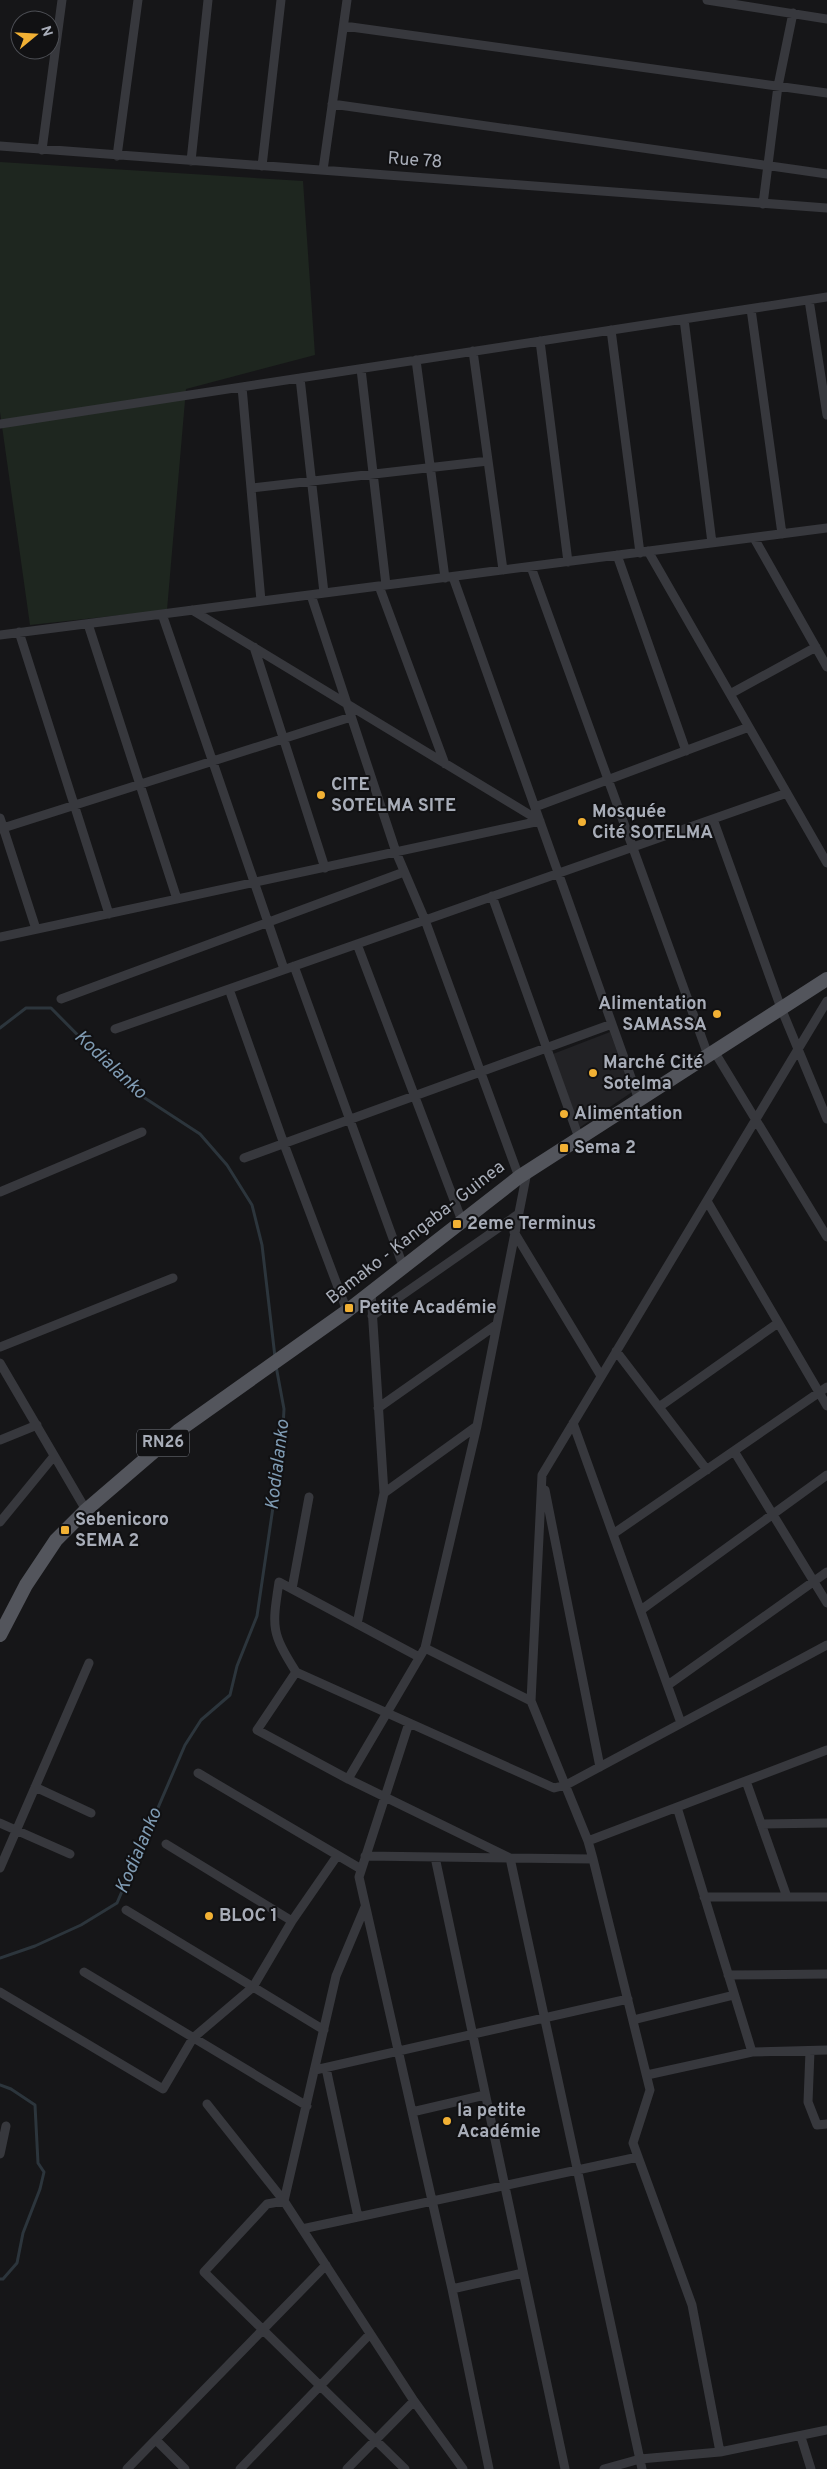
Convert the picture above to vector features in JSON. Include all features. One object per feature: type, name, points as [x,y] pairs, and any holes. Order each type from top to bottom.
[{"type":"main road","name":"Bamako - Kangaba- Guinea","points":[[86,1510],[178,1431],[347,1311],[523,1175],[827,979]]},
{"type":"main road","name":"RN26","points":[[0,1635],[26,1585],[56,1540],[86,1510]]},
{"type":"street","points":[[42,150],[62,0]]},
{"type":"street","points":[[117,156],[138,0]]},
{"type":"street","points":[[191,161],[208,0]]},
{"type":"street","points":[[262,166],[281,0]]},
{"type":"street","points":[[323,170],[347,0]]},
{"type":"street","points":[[707,0],[827,19]]},
{"type":"street","points":[[763,204],[778,86],[793,13]]},
{"type":"street","points":[[344,26],[827,93]]},
{"type":"street","points":[[332,104],[827,174]]},
{"type":"street","name":"Rue 78","points":[[0,146],[827,208]]},
{"type":"street","points":[[0,424],[827,297]]},
{"type":"street","points":[[809,300],[827,415]]},
{"type":"street","points":[[751,309],[782,534]]},
{"type":"street","points":[[684,319],[712,543]]},
{"type":"street","points":[[611,330],[644,552],[730,694],[827,863]]},
{"type":"street","points":[[540,341],[568,562]]},
{"type":"street","points":[[473,352],[503,570]]},
{"type":"street","points":[[416,360],[449,577],[535,807],[639,1100]]},
{"type":"street","points":[[361,369],[373,474],[382,586],[445,764]]},
{"type":"street","points":[[300,378],[324,593]]},
{"type":"street","points":[[242,387],[261,601]]},
{"type":"street","points":[[251,488],[488,461]]},
{"type":"street","points":[[0,635],[827,528]]},
{"type":"street","points":[[754,538],[827,667]]},
{"type":"street","points":[[617,555],[686,750]]},
{"type":"street","points":[[531,567],[632,847],[711,1053],[756,1119],[827,1237]]},
{"type":"street","points":[[311,595],[396,852],[425,920],[481,1072],[523,1175],[514,1232],[476,1426],[425,1648],[348,1779]]},
{"type":"street","points":[[192,610],[540,821]]},
{"type":"street","points":[[162,614],[284,969]]},
{"type":"street","points":[[88,624],[177,899]]},
{"type":"street","points":[[19,632],[109,914]]},
{"type":"street","points":[[254,647],[325,868]]},
{"type":"street","points":[[730,694],[816,647]]},
{"type":"street","points":[[2,829],[351,716]]},
{"type":"street","points":[[535,807],[749,727]]},
{"type":"street","points":[[116,1029],[787,792]]},
{"type":"street","points":[[0,818],[36,930]]},
{"type":"street","points":[[713,818],[781,1008],[826,1113]]},
{"type":"street","points":[[0,937],[540,821]]},
{"type":"street","points":[[61,999],[404,872]]},
{"type":"street","points":[[492,896],[579,1138]]},
{"type":"street","points":[[358,944],[462,1221]]},
{"type":"street","points":[[294,966],[404,1266]]},
{"type":"street","points":[[230,989],[284,1144],[347,1311]]},
{"type":"street","points":[[720,2452],[692,2305],[633,2143],[650,2090],[593,1859],[532,1702],[542,1475],[827,1001]]},
{"type":"street","points":[[244,1158],[612,1024]]},
{"type":"street","points":[[0,1192],[142,1132]]},
{"type":"street","points":[[707,1201],[827,1406]]},
{"type":"street","points":[[372,1316],[517,1215]]},
{"type":"street","points":[[514,1232],[601,1376]]},
{"type":"street","points":[[0,1346],[174,1278]]},
{"type":"street","points":[[357,1624],[384,1493],[371,1292]]},
{"type":"street","points":[[659,1408],[778,1323]]},
{"type":"street","points":[[378,1408],[496,1325]]},
{"type":"street","points":[[616,1351],[707,1470]]},
{"type":"street","points":[[0,1363],[86,1510]]},
{"type":"street","points":[[613,1534],[827,1387]]},
{"type":"street","points":[[573,1422],[681,1723]]},
{"type":"street","points":[[0,1440],[37,1425]]},
{"type":"street","points":[[384,1493],[476,1426]]},
{"type":"street","points":[[734,1451],[827,1603]]},
{"type":"street","points":[[0,1522],[54,1456]]},
{"type":"street","points":[[542,1475],[600,1767]]},
{"type":"street","points":[[641,1610],[827,1475]]},
{"type":"street","points":[[292,1589],[309,1496]]},
{"type":"street","points":[[668,1685],[827,1572]]},
{"type":"street","points":[[419,1657],[279,1582],[273,1621],[279,1645],[296,1672],[554,1788],[566,1786],[827,1645]]},
{"type":"street","points":[[425,1648],[532,1702]]},
{"type":"street","points":[[0,1868],[89,1663]]},
{"type":"street","points":[[296,1672],[257,1730],[348,1779],[510,1858]]},
{"type":"street","points":[[409,1723],[359,1877],[452,2289],[489,2469]]},
{"type":"street","points":[[588,1842],[827,1750]]},
{"type":"street","points":[[198,1773],[361,1870]]},
{"type":"street","points":[[746,1781],[786,1897]]},
{"type":"street","points":[[35,1787],[91,1813]]},
{"type":"street","points":[[677,1807],[752,2052]]},
{"type":"street","points":[[0,1823],[70,1854]]},
{"type":"street","points":[[761,1824],[827,1823]]},
{"type":"street","points":[[166,1844],[292,1921]]},
{"type":"street","points":[[0,1992],[163,2089],[193,2038],[253,1987],[292,1921],[337,1856]]},
{"type":"street","points":[[365,1856],[593,1859]]},
{"type":"street","points":[[434,1857],[565,2469]]},
{"type":"street","points":[[510,1858],[642,2469]]},
{"type":"street","points":[[704,1897],[827,1897]]},
{"type":"street","points":[[284,2201],[336,1976],[366,1907]]},
{"type":"street","points":[[126,1910],[324,2030]]},
{"type":"street","points":[[84,1972],[307,2106]]},
{"type":"street","points":[[728,1975],[827,1974]]},
{"type":"street","points":[[633,2020],[734,1995]]},
{"type":"street","points":[[315,2070],[628,1999]]},
{"type":"street","points":[[646,2075],[752,2052],[827,2050]]},
{"type":"street","points":[[810,2051],[808,2102],[817,2125],[827,2124]]},
{"type":"street","points":[[326,2068],[358,2217]]},
{"type":"street","points":[[412,2112],[485,2095]]},
{"type":"street","points":[[207,2104],[284,2201],[414,2401],[463,2469]]},
{"type":"street","points":[[0,2154],[2,2124]]},
{"type":"street","points":[[302,2229],[638,2157]]},
{"type":"street","points":[[284,2201],[267,2204],[204,2272],[405,2469]]},
{"type":"street","points":[[127,2469],[326,2265]]},
{"type":"street","points":[[452,2289],[523,2273]]},
{"type":"street","points":[[240,2469],[370,2334]]},
{"type":"street","points":[[347,2469],[414,2401]]},
{"type":"street","points":[[604,2469],[640,2459],[720,2452],[801,2437],[827,2430]]},
{"type":"street","points":[[801,2437],[811,2469]]},
{"type":"street","points":[[156,2440],[185,2469]]},
{"type":"shaded area","points":[[0,162],[303,181],[315,355],[186,389],[167,610],[30,625],[0,412]]},
{"type":"shaded area","name":"Marché Cité Sotelma","points":[[610,1032],[632,1092],[579,1128],[553,1054]]},
{"type":"waterway","name":"Kodialanko","points":[[0,1028],[26,1008],[51,1008],[131,1089],[200,1134],[227,1165],[252,1205],[262,1245],[275,1357]]},
{"type":"waterway","name":"Kodialanko","points":[[0,1958],[35,1946],[81,1925],[117,1903],[185,1745],[201,1720],[230,1695],[237,1666],[257,1616],[282,1446],[284,1409],[276,1366]]},
{"type":"waterway","name":"Kodialanko","points":[[0,2085],[11,2089],[35,2105],[38,2163],[44,2172],[40,2189],[23,2233],[17,2263],[3,2279],[0,2279]]},
{"type":"place","name":"CITE SOTELMA SITE","points":[[321,795]]},
{"type":"place","name":"Mosquée Cité SOTELMA","points":[[582,822]]},
{"type":"place","name":"Alimentation SAMASSA","points":[[717,1014]]},
{"type":"place","name":"Marché Cité Sotelma","points":[[593,1073]]},
{"type":"place","name":"Alimentation","points":[[564,1114]]},
{"type":"place","name":"Sema 2","points":[[564,1148]]},
{"type":"place","name":"2eme Terminus","points":[[457,1224]]},
{"type":"place","name":"Petite Académie","points":[[349,1308]]},
{"type":"place","name":"Sebenicoro SEMA 2","points":[[65,1530]]},
{"type":"place","name":"BLOC 1","points":[[209,1916]]},
{"type":"place","name":"la petite Académie","points":[[447,2121]]}]
